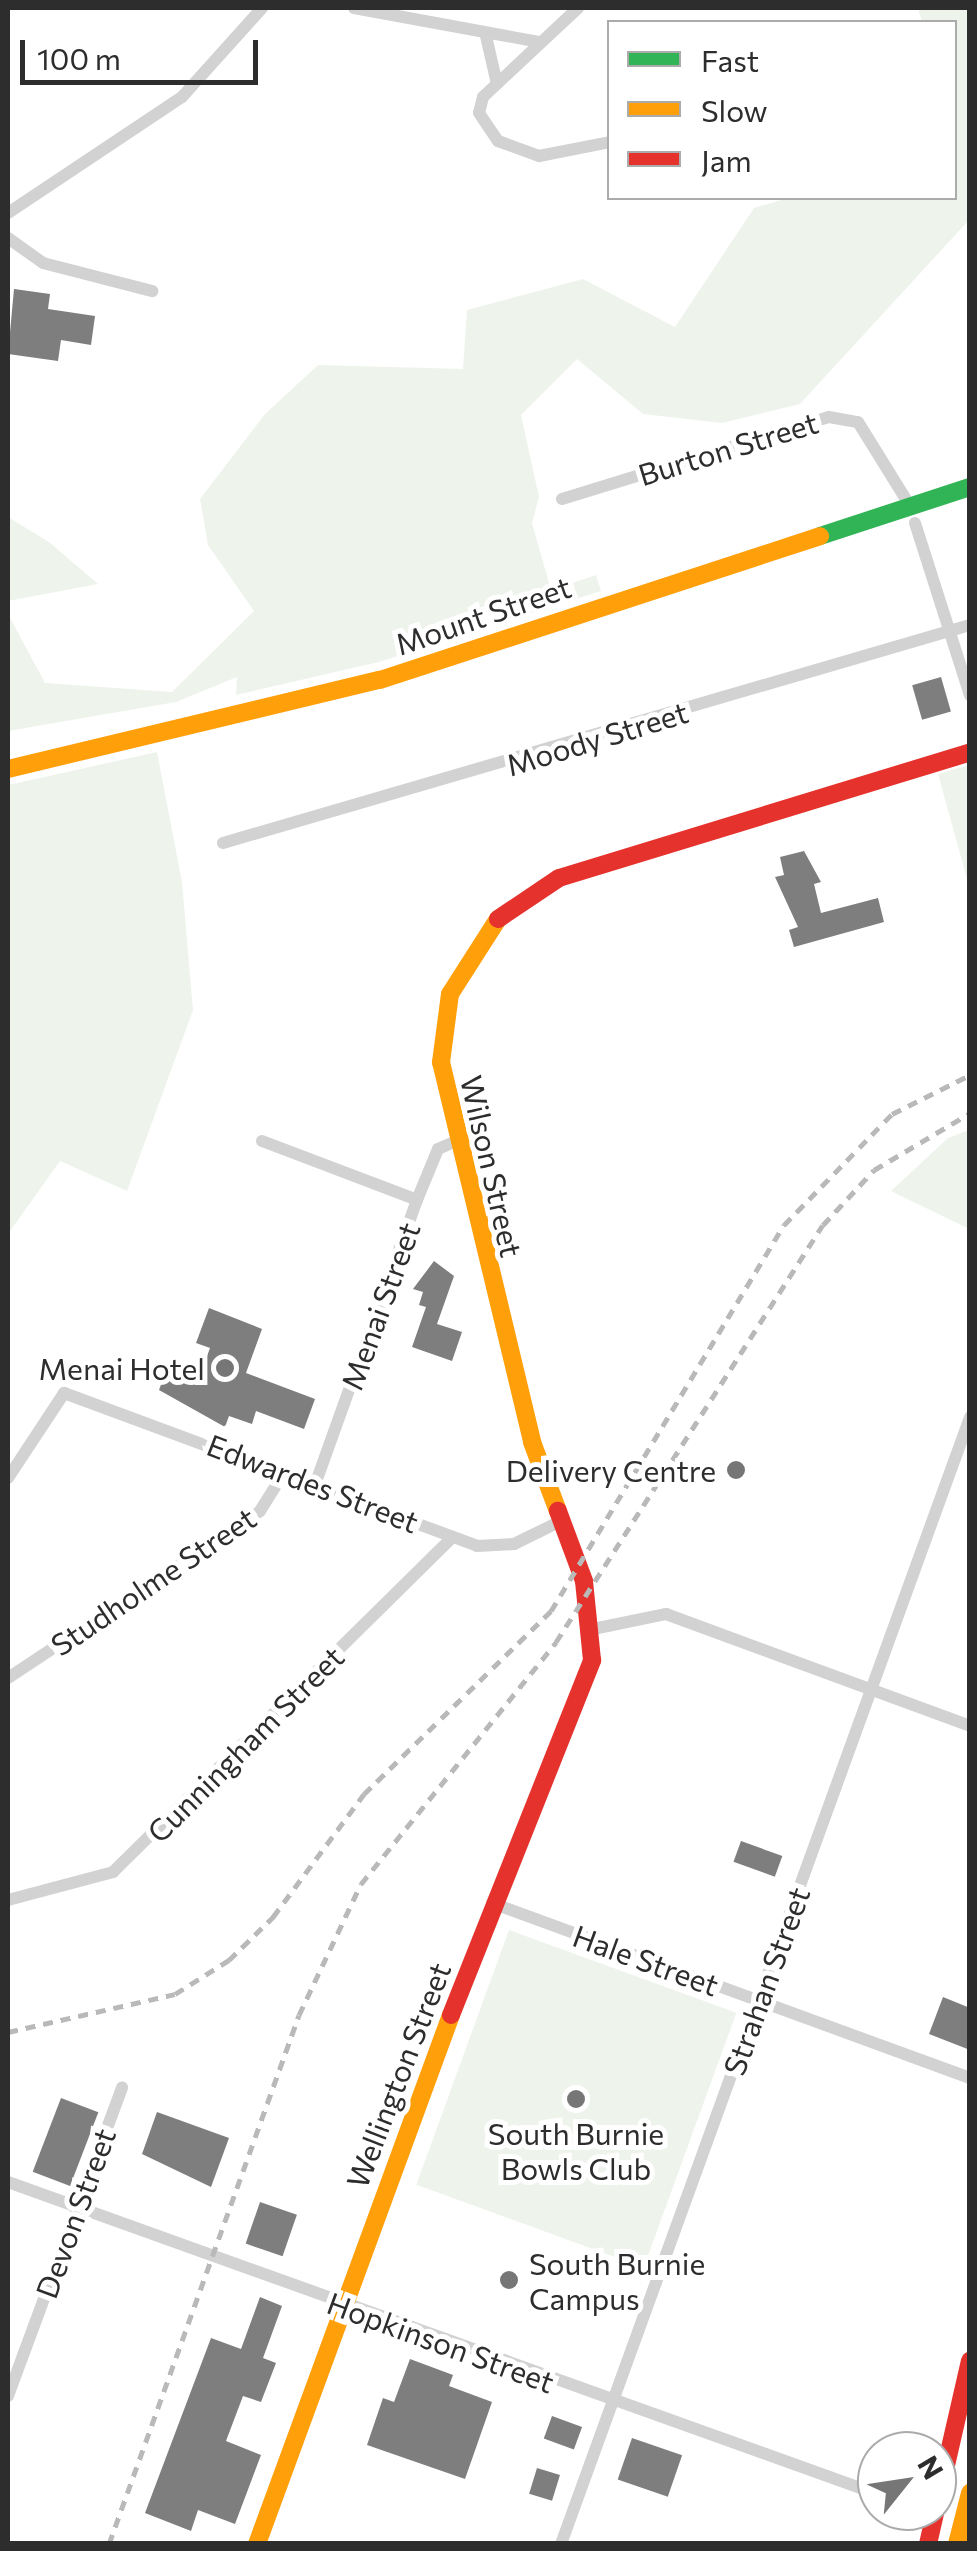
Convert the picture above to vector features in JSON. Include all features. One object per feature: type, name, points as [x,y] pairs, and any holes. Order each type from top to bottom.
[{"type":"main road","name":"Mount Street","points":[[8,769],[380,680],[912,515],[970,487]]},
{"type":"main road","name":"Wilson Street","points":[[594,1629],[518,1392],[456,1140],[441,1062],[450,994],[486,934],[516,903],[588,866],[970,752]]},
{"type":"main road","name":"Wellington Street","points":[[258,2544],[341,2307],[492,1903],[586,1693],[594,1629]]},
{"type":"main road","points":[[952,2431],[970,2360]]},
{"type":"main road","points":[[958,2544],[970,2492]]},
{"type":"street","points":[[8,213],[182,97],[262,8]]},
{"type":"street","points":[[354,8],[486,36],[540,42]]},
{"type":"street","points":[[578,8],[496,84],[479,114],[514,150],[539,156],[607,143]]},
{"type":"street","points":[[486,36],[496,84]]},
{"type":"street","points":[[8,238],[43,263],[152,291]]},
{"type":"street","name":"Burton Street","points":[[562,499],[830,416],[858,422],[912,515],[970,694]]},
{"type":"street","name":"Moody Street","points":[[223,843],[970,625]]},
{"type":"street","name":"Menai Street","points":[[316,1482],[417,1200],[438,1149],[456,1140]]},
{"type":"street","points":[[262,1141],[417,1200]]},
{"type":"street","name":"Edwardes Street","points":[[8,1478],[64,1393],[285,1470],[453,1537],[498,1548],[561,1521]]},
{"type":"street","name":"Strahan Street","points":[[561,2544],[970,1417]]},
{"type":"street","name":"Studholme Street","points":[[8,1678],[260,1511],[285,1470]]},
{"type":"street","name":"Cunningham Street","points":[[8,1900],[113,1872],[453,1537]]},
{"type":"street","points":[[594,1629],[666,1614],[970,1726]]},
{"type":"street","name":"Hale Street","points":[[492,1903],[970,2078]]},
{"type":"street","name":"Devon Street","points":[[8,2396],[122,2086]]},
{"type":"street","name":"Hopkinson Street","points":[[8,2182],[341,2307],[857,2487]]},
{"type":"shaded area","points":[[918,8],[969,8],[969,220],[800,404],[722,423],[643,414],[577,359],[521,415],[539,497],[532,523],[551,590],[596,575],[601,591],[379,662],[236,695],[237,677],[176,702],[8,731],[8,614],[45,683],[172,692],[254,611],[208,545],[200,499],[265,414],[318,365],[463,369],[467,310],[583,279],[675,327],[754,208],[781,200],[957,200],[957,20],[921,20]]},
{"type":"shaded area","points":[[8,517],[49,542],[98,584],[8,601]]},
{"type":"shaded area","points":[[157,752],[182,882],[193,1010],[127,1191],[60,1161],[8,1234],[8,785]]},
{"type":"shaded area","points":[[970,765],[969,886],[938,774]]},
{"type":"shaded area","points":[[969,1130],[969,1229],[891,1191],[948,1138]]},
{"type":"shaded area","name":"South Burnie Bowls Club","points":[[509,1930],[736,2013],[644,2267],[416,2185]]},
{"type":"building","points":[[14,289],[50,294],[48,309],[95,316],[91,345],[61,340],[58,361],[8,354]]},
{"type":"building","points":[[941,677],[951,712],[922,720],[912,685]]},
{"type":"building","points":[[804,851],[821,882],[814,884],[821,913],[878,898],[884,922],[794,947],[789,930],[798,927],[775,877],[784,875],[780,857]]},
{"type":"building","points":[[434,1261],[454,1276],[437,1324],[462,1332],[452,1361],[412,1347],[426,1307],[419,1305],[423,1292],[413,1289]]},
{"type":"building","name":"Menai Hotel","points":[[209,1308],[262,1329],[246,1373],[315,1399],[304,1429],[256,1411],[252,1424],[229,1416],[225,1427],[159,1390],[169,1363],[200,1375],[210,1348],[196,1343]]},
{"type":"building","points":[[741,1841],[782,1856],[775,1877],[733,1862]]},
{"type":"building","points":[[943,1997],[970,2008],[970,2050],[929,2034]]},
{"type":"building","points":[[61,2098],[98,2112],[70,2186],[33,2172]]},
{"type":"building","points":[[157,2112],[229,2138],[211,2187],[142,2154]]},
{"type":"building","points":[[260,2202],[297,2215],[283,2256],[246,2244]]},
{"type":"building","points":[[260,2297],[282,2306],[263,2358],[276,2363],[261,2402],[243,2396],[226,2441],[261,2455],[235,2524],[198,2510],[191,2531],[145,2513],[211,2338],[241,2349]]},
{"type":"building","points":[[410,2359],[453,2375],[449,2386],[492,2402],[465,2479],[367,2445],[383,2398],[394,2402]]},
{"type":"building","points":[[552,2416],[582,2427],[574,2449],[544,2439]]},
{"type":"building","points":[[632,2438],[682,2455],[668,2497],[618,2480]]},
{"type":"building","points":[[537,2468],[560,2475],[552,2501],[529,2494]]},
{"type":"railway","points":[[8,2032],[175,1994],[229,1960],[273,1917],[364,1794],[551,1611],[784,1225],[892,1114],[970,1075]]},
{"type":"railway","points":[[109,2544],[299,2015],[361,1884],[556,1642],[823,1225],[874,1170],[970,1113]]},
{"type":"traffic: fast","points":[[820,536],[970,487]]},
{"type":"traffic: slow","points":[[8,769],[380,680],[820,536]]},
{"type":"traffic: slow","points":[[498,919],[450,994],[441,1062],[532,1442],[558,1511]]},
{"type":"traffic: slow","points":[[257,2544],[451,2015]]},
{"type":"traffic: slow","points":[[957,2544],[970,2493]]},
{"type":"traffic: jam","points":[[498,919],[559,878],[970,752]]},
{"type":"traffic: jam","points":[[451,2015],[592,1660],[584,1581],[558,1511]]},
{"type":"traffic: jam","points":[[928,2544],[970,2361]]},
{"type":"place","name":"Menai Hotel","points":[[225,1368]]},
{"type":"place","name":"Delivery Centre","points":[[736,1470]]},
{"type":"place","name":"South Burnie Bowls Club","points":[[576,2099]]},
{"type":"place","name":"South Burnie Campus","points":[[509,2280]]}]
